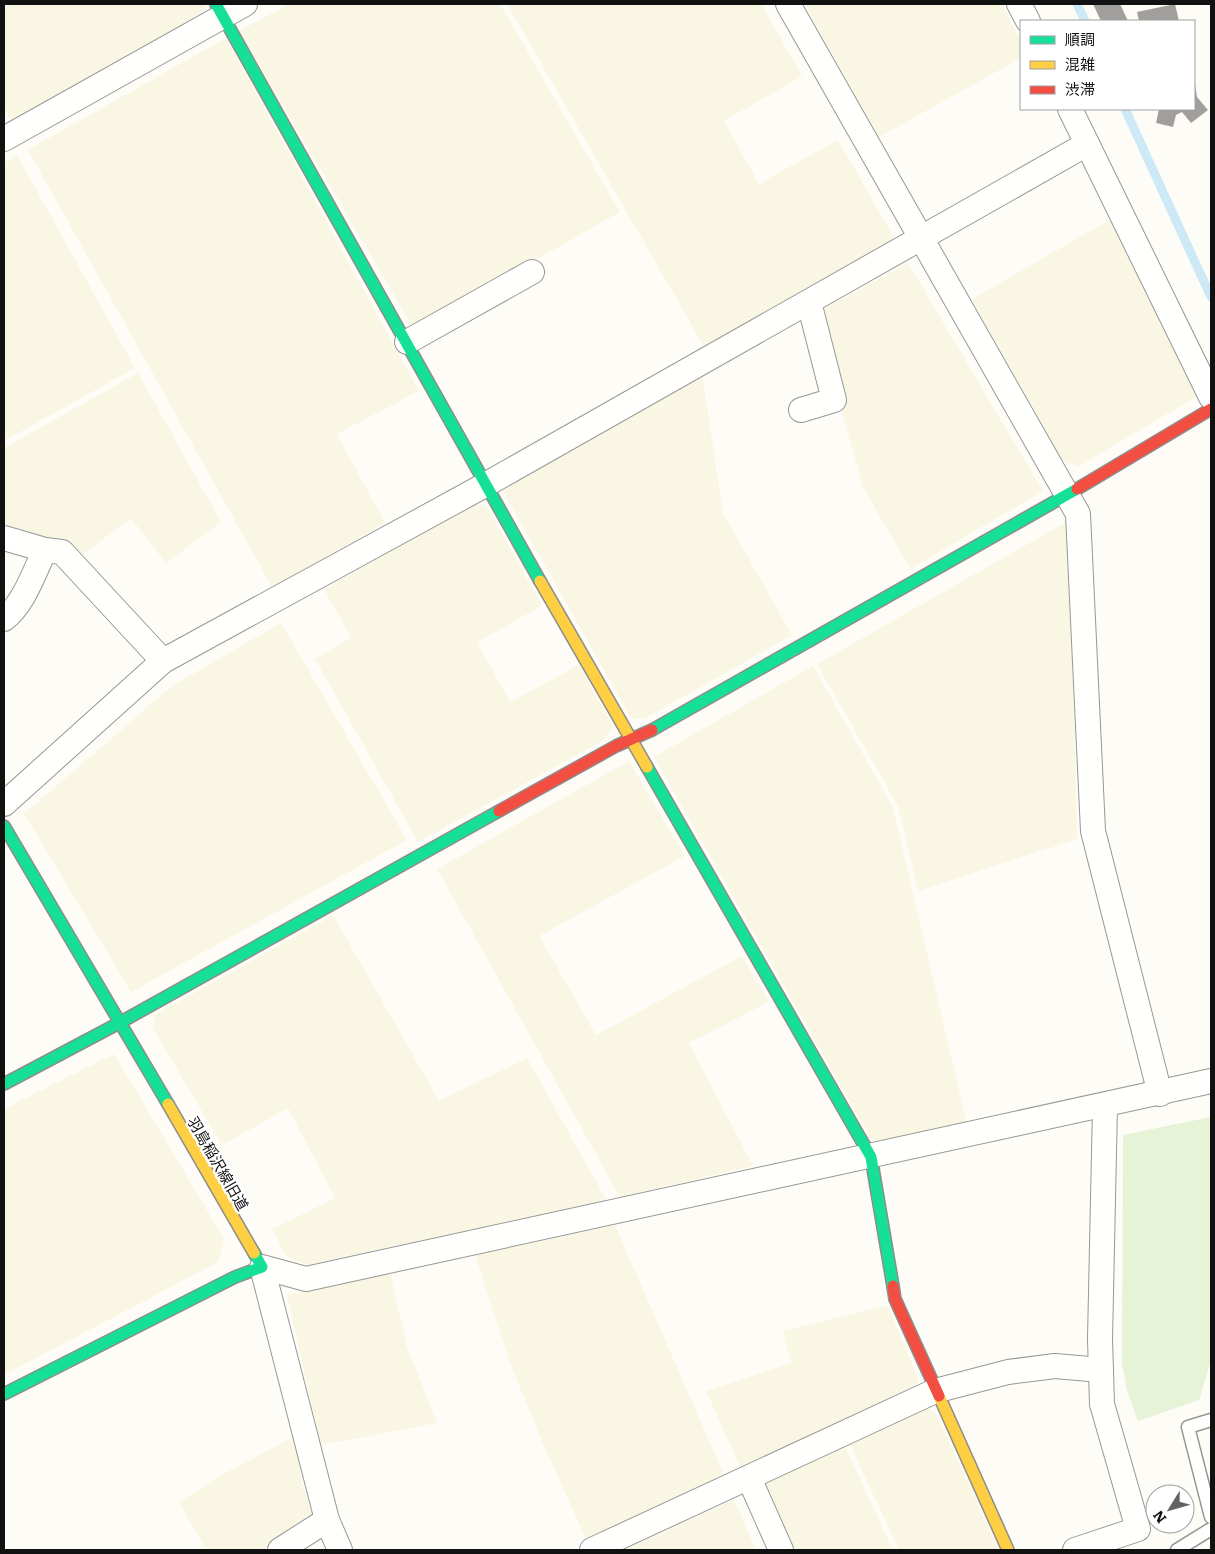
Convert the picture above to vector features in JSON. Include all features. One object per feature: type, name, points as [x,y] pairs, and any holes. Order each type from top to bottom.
[{"type":"street","points":[[4,138],[220,10],[245,4]]},
{"type":"street","points":[[788,4],[1078,514],[1094,830],[1160,1094]]},
{"type":"street","points":[[1019,4],[1027,20]]},
{"type":"street","points":[[220,10],[407,342],[485,485],[871,1157],[895,1299],[1008,1550]]},
{"type":"street","points":[[1070,110],[1211,397]]},
{"type":"street","points":[[4,804],[163,661],[485,485],[1086,144]]},
{"type":"street","points":[[407,342],[532,272]]},
{"type":"street","points":[[801,410],[834,400],[809,302]]},
{"type":"street","points":[[4,1084],[121,1022],[630,740],[647,733],[1068,494],[1211,409]]},
{"type":"street","points":[[4,538],[45,550],[62,552],[163,661]]},
{"type":"street","points":[[4,619],[10,614],[27,587],[45,550]]},
{"type":"street","name":"羽島稲沢線旧道","points":[[4,826],[121,1022],[262,1267]]},
{"type":"street","points":[[4,1394],[235,1277],[262,1267],[306,1279],[1160,1094],[1211,1081]]},
{"type":"street","points":[[1076,1550],[1138,1529],[1102,1404],[1105,1106]]},
{"type":"street","points":[[262,1267],[327,1520],[340,1550]]},
{"type":"street","points":[[592,1550],[936,1390],[1008,1372],[1055,1366],[1066,1375],[1101,1370]]},
{"type":"street","points":[[749,1478],[781,1550]]},
{"type":"street","points":[[280,1550],[327,1520]]},
{"type":"lane","points":[[1211,1420],[1188,1427],[1211,1517]]},
{"type":"lane","points":[[1177,1550],[1211,1529]]},
{"type":"shaded area","points":[[4,4],[204,4],[206,6],[196,19],[12,123],[4,108]]},
{"type":"shaded area","points":[[289,4],[500,4],[620,212],[414,329],[239,31]]},
{"type":"shaded area","points":[[507,4],[761,4],[802,76],[724,121],[759,184],[838,140],[896,241],[706,350]]},
{"type":"shaded area","points":[[804,4],[1002,4],[1020,39],[1020,59],[879,137]]},
{"type":"shaded area","points":[[226,38],[419,391],[337,434],[385,523],[272,587],[28,150]]},
{"type":"shaded area","points":[[17,155],[135,368],[4,441],[4,163]]},
{"type":"shaded area","points":[[1113,218],[1201,394],[1079,466],[1063,461],[972,299]]},
{"type":"shaded area","points":[[908,263],[1043,491],[910,569],[863,487],[815,314]]},
{"type":"shaded area","points":[[138,373],[221,522],[166,563],[131,518],[82,555],[72,546],[4,529],[4,448]]},
{"type":"shaded area","points":[[697,374],[703,379],[723,513],[792,635],[644,719],[631,718],[505,495],[503,483]]},
{"type":"shaded area","points":[[477,504],[488,508],[542,606],[477,642],[510,702],[579,665],[613,726],[604,740],[418,842],[315,659],[351,638],[324,589]]},
{"type":"shaded area","points":[[1070,520],[1077,839],[918,891],[898,806],[817,664]]},
{"type":"shaded area","points":[[281,623],[407,840],[131,992],[24,814],[172,686]]},
{"type":"shaded area","points":[[813,666],[893,807],[967,1125],[885,1146],[871,1139],[654,757]]},
{"type":"shaded area","points":[[629,761],[685,856],[539,936],[596,1035],[742,956],[769,1002],[689,1043],[753,1166],[620,1197],[437,869]]},
{"type":"shaded area","points":[[333,915],[439,1101],[527,1058],[607,1201],[306,1265],[286,1256],[272,1229],[335,1198],[288,1108],[222,1145],[153,1029],[155,1015]]},
{"type":"shaded area","points":[[114,1054],[224,1239],[218,1262],[4,1375],[4,1109]]},
{"type":"shaded area","points":[[615,1225],[725,1477],[586,1539],[543,1444],[510,1363],[475,1255]]},
{"type":"shaded area","points":[[390,1272],[407,1347],[437,1423],[321,1445],[287,1295]]},
{"type":"shaded area","points":[[888,1305],[918,1379],[913,1390],[741,1469],[706,1391],[791,1363],[783,1331]]},
{"type":"shaded area","points":[[924,1407],[936,1413],[999,1550],[899,1550],[849,1442]]},
{"type":"shaded area","points":[[295,1436],[302,1484],[314,1519],[264,1550],[206,1550],[179,1502],[222,1475]]},
{"type":"shaded area","points":[[844,1444],[893,1550],[792,1550],[762,1482]]},
{"type":"shaded area","points":[[734,1500],[756,1550],[626,1550]]},
{"type":"green space","points":[[1211,1117],[1211,1360],[1199,1400],[1138,1421],[1127,1391],[1122,1363],[1123,1135]]},
{"type":"building","points":[[1093,4],[1120,4],[1128,20],[1101,20]]},
{"type":"building","points":[[1175,4],[1179,20],[1139,20],[1137,12]]},
{"type":"building","points":[[1195,84],[1197,97],[1208,110],[1191,123],[1182,112],[1176,115],[1173,127],[1156,123],[1159,110],[1195,110]]},
{"type":"waterway","points":[[1077,4],[1085,20]]},
{"type":"waterway","points":[[1125,110],[1211,297]]},
{"type":"traffic: fast","points":[[216,4],[540,581]]},
{"type":"traffic: fast","points":[[652,730],[1077,489]]},
{"type":"traffic: fast","points":[[647,767],[871,1157],[893,1286]]},
{"type":"traffic: fast","points":[[4,1084],[121,1022],[499,811]]},
{"type":"traffic: fast","points":[[4,826],[168,1104]]},
{"type":"traffic: fast","points":[[4,1394],[235,1277],[262,1267],[254,1253]]},
{"type":"traffic: slow","points":[[540,581],[647,767]]},
{"type":"traffic: slow","points":[[168,1104],[254,1253]]},
{"type":"traffic: slow","points":[[939,1396],[1008,1550]]},
{"type":"traffic: jam","points":[[1077,489],[1211,409]]},
{"type":"traffic: jam","points":[[499,811],[616,746],[652,730]]},
{"type":"traffic: jam","points":[[893,1286],[895,1299],[939,1396]]}]
